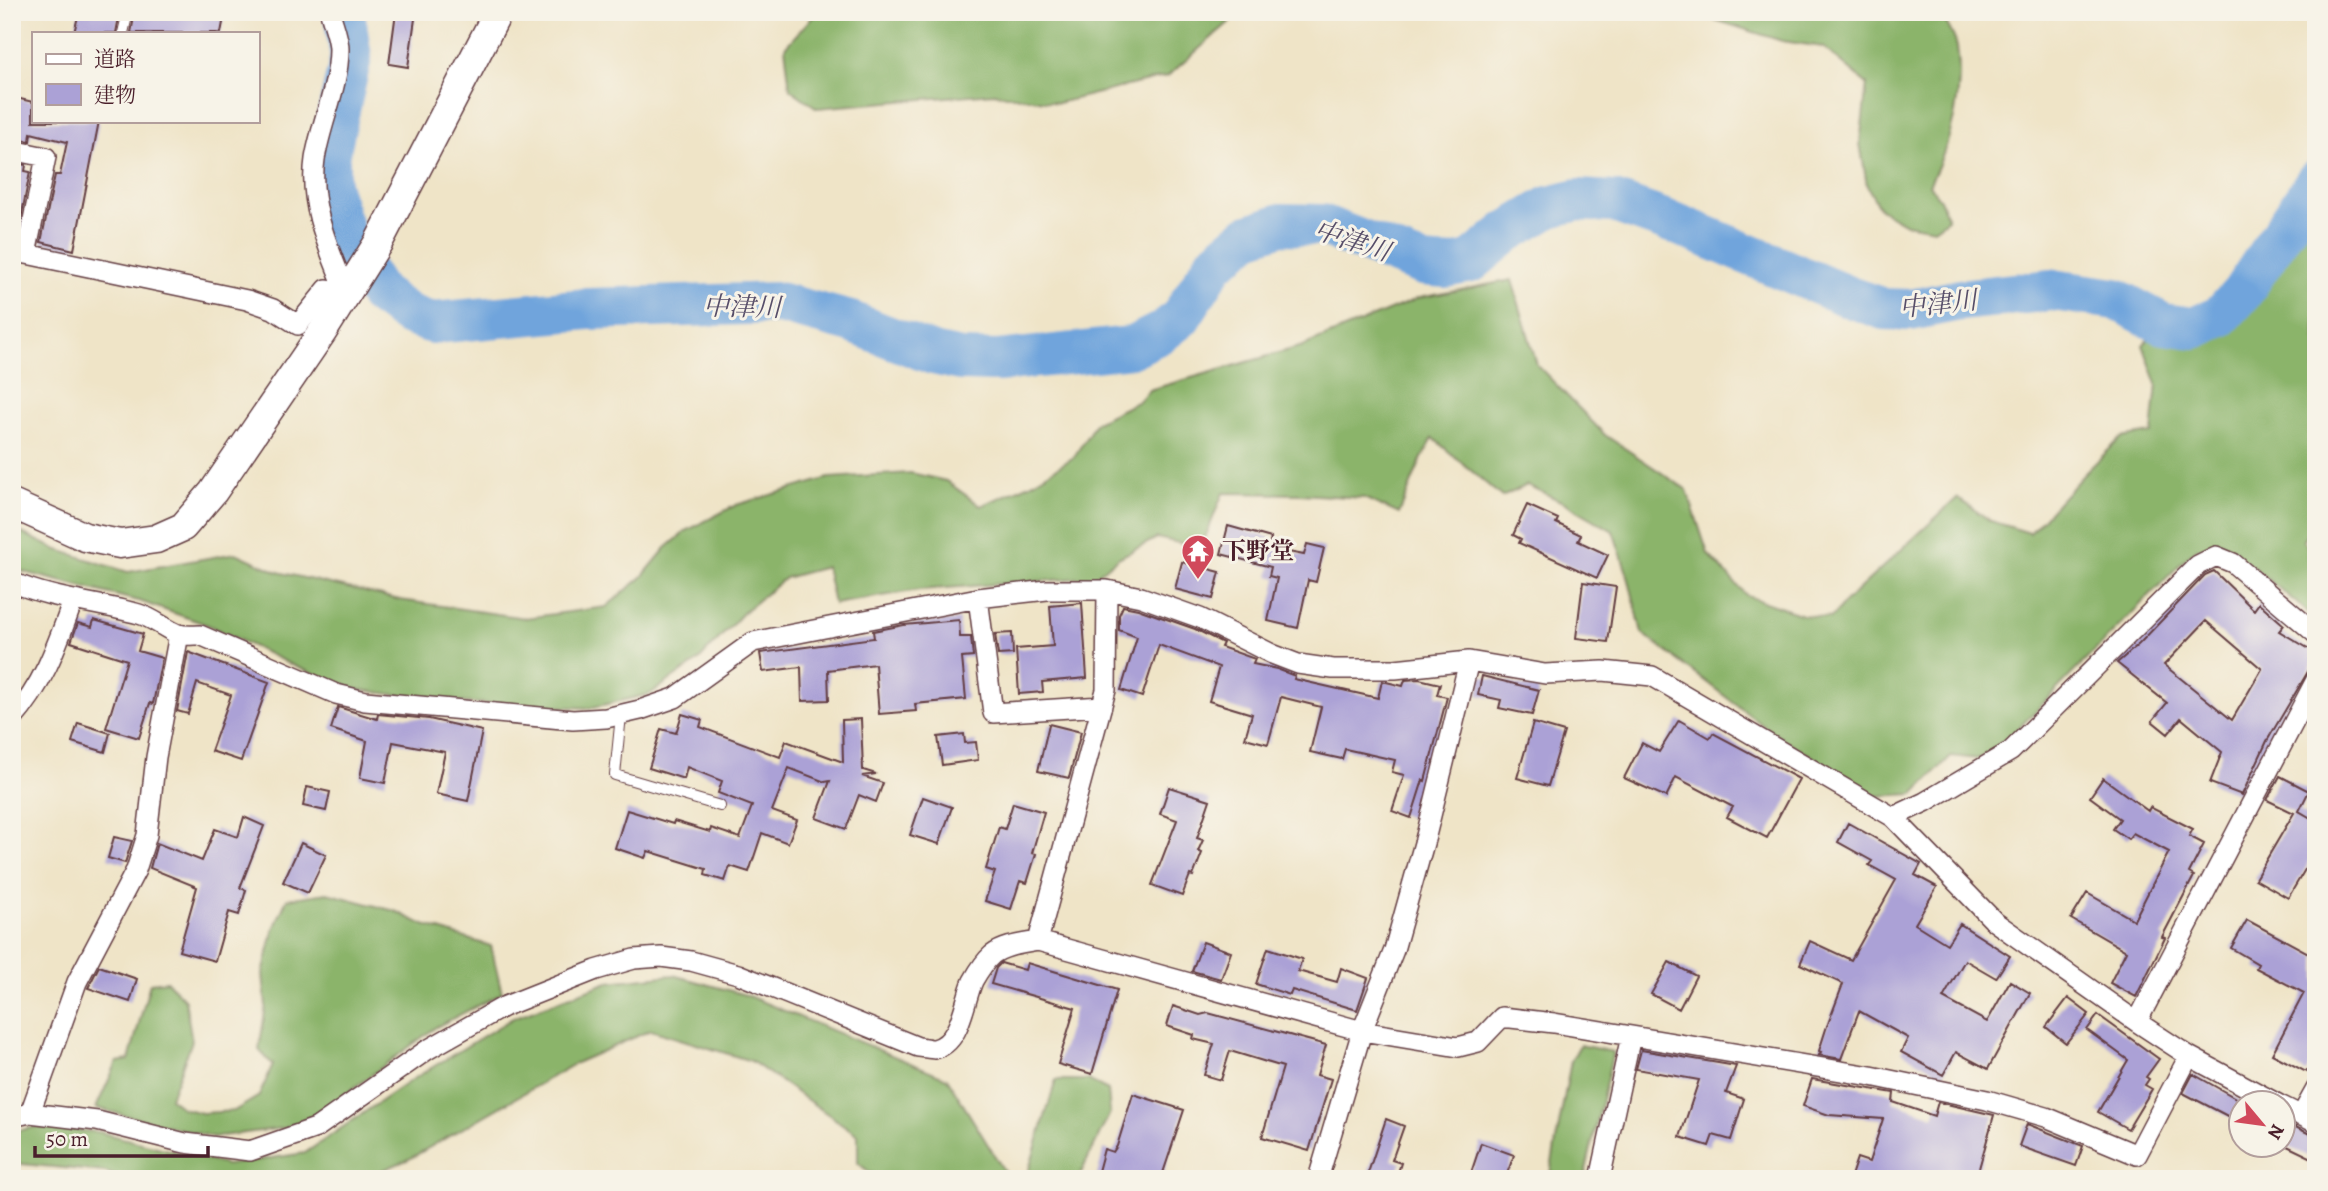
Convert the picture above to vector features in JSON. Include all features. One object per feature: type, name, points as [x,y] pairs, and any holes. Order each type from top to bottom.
[{"type":"street","points":[[330,12],[339,46],[337,69],[315,161],[315,194],[323,236],[350,288]]},
{"type":"street","points":[[12,504],[85,537],[120,544],[156,539],[183,527],[213,492],[378,243],[498,12]]},
{"type":"street","points":[[12,150],[46,157],[19,252],[247,300],[273,309],[298,325],[327,289],[350,288]]},
{"type":"street","points":[[1893,817],[1925,802],[2011,751],[2197,565],[2216,556],[2233,563],[2316,634]]},
{"type":"street","points":[[12,582],[39,593],[73,601],[101,603],[144,615],[180,634],[200,635],[336,694],[365,701],[573,720],[621,715],[675,698],[753,642],[978,598],[1046,590],[1107,590],[1140,597],[1177,608],[1298,664],[1333,669],[1395,669],[1469,661],[1545,674],[1604,671],[1652,676],[1893,817],[1995,922],[2189,1056],[2252,1090]]},
{"type":"street","points":[[1038,941],[1106,690],[1107,590]]},
{"type":"street","points":[[978,598],[993,713],[1102,706]]},
{"type":"street","points":[[12,720],[30,700],[52,659],[73,601]]},
{"type":"street","points":[[180,634],[156,757],[146,835],[136,870],[77,982],[21,1115],[97,1121],[185,1143],[250,1152],[316,1128],[427,1050],[503,1007],[596,970],[634,959],[661,957],[691,961],[738,974],[918,1047],[934,1049],[947,1041],[956,1029],[973,982],[994,953],[1006,947],[1038,941],[1362,1031],[1458,1047],[1478,1042],[1502,1017],[1631,1035],[1871,1076],[1987,1100],[2046,1117],[2137,1155],[2189,1056]]},
{"type":"street","points":[[1318,1179],[1362,1031],[1394,950],[1426,836],[1469,661]]},
{"type":"street","points":[[2137,1022],[2316,680]]},
{"type":"street","points":[[1600,1179],[1631,1035]]},
{"type":"street","points":[[2308,1120],[2316,1089]]},
{"type":"lane","points":[[124,32],[128,12]]},
{"type":"lane","points":[[621,715],[615,775],[720,806]]},
{"type":"green space","points":[[817,12],[1241,12],[1168,76],[1058,103],[994,93],[817,108],[790,89],[785,47]]},
{"type":"green space","points":[[1690,12],[1940,12],[1956,42],[1959,82],[1954,118],[1944,153],[1929,185],[1940,199],[1948,219],[1934,229],[1906,224],[1880,209],[1867,186],[1860,143],[1867,84],[1823,47],[1782,41]]},
{"type":"green space","points":[[2294,229],[2316,233],[2316,518],[2303,540],[2316,556],[2316,619],[2252,566],[2218,548],[2196,548],[2002,745],[1978,759],[1951,756],[1914,794],[1877,796],[1773,733],[1642,633],[1628,576],[1613,531],[1527,485],[1502,497],[1433,438],[1399,514],[1364,498],[1223,493],[1201,548],[1157,538],[1118,558],[1094,577],[919,590],[834,604],[826,567],[785,578],[746,610],[698,661],[650,694],[590,708],[447,702],[355,689],[296,667],[208,625],[142,602],[12,569],[12,528],[55,549],[128,572],[236,553],[278,572],[400,600],[525,618],[606,607],[642,577],[666,548],[686,531],[736,505],[829,478],[911,473],[946,481],[981,506],[1030,484],[1074,457],[1096,422],[1139,401],[1149,390],[1303,346],[1419,298],[1512,280],[1537,365],[1605,435],[1687,490],[1708,554],[1747,596],[1803,615],[1831,618],[1957,498],[1991,521],[2030,533],[2121,438],[2152,433],[2157,384],[2143,345],[2152,335],[2188,335],[2226,326]]},
{"type":"green space","points":[[327,893],[395,911],[424,925],[491,946],[502,993],[436,1027],[320,1113],[284,1128],[213,1137],[96,1108],[117,1062],[129,1060],[150,983],[167,981],[185,1000],[192,1041],[170,1098],[182,1108],[202,1113],[234,1111],[259,1096],[273,1065],[259,1050],[266,1006],[263,974],[273,931],[287,899]]},
{"type":"green space","points":[[673,975],[746,995],[947,1078],[1009,1179],[878,1179],[858,1163],[858,1135],[751,1061],[651,1030],[578,1062],[409,1159],[362,1179],[124,1179],[105,1172],[12,1163],[12,1132],[35,1127],[99,1132],[226,1165],[305,1153],[410,1081],[513,1018],[608,982]]},
{"type":"green space","points":[[1580,1045],[1613,1052],[1584,1179],[1549,1179],[1571,1061]]},
{"type":"green space","points":[[1056,1080],[1088,1080],[1108,1090],[1110,1113],[1078,1179],[1026,1179]]},
{"type":"building","points":[[79,12],[120,12],[116,32],[74,32]]},
{"type":"building","points":[[135,12],[225,12],[221,32],[131,32]]},
{"type":"building","points":[[396,12],[416,12],[408,67],[389,64]]},
{"type":"building","points":[[12,97],[32,102],[32,122],[99,122],[74,250],[41,242],[55,175],[60,175],[67,142],[31,133],[30,141],[12,138]]},
{"type":"building","points":[[12,163],[26,165],[25,171],[30,172],[18,234],[12,233]]},
{"type":"building","points":[[1527,505],[1558,519],[1556,523],[1581,535],[1578,541],[1608,555],[1597,578],[1519,543],[1521,539],[1513,535]]},
{"type":"building","points":[[1228,526],[1271,538],[1268,548],[1304,555],[1307,544],[1324,548],[1316,582],[1308,580],[1298,628],[1268,621],[1277,578],[1269,576],[1271,567],[1221,554]]},
{"type":"building","name":"下野堂","points":[[1182,562],[1220,572],[1213,599],[1175,589]]},
{"type":"building","points":[[2214,571],[2254,610],[2259,603],[2284,625],[2279,631],[2316,653],[2316,658],[2267,741],[2242,795],[2210,783],[2222,752],[2181,718],[2168,734],[2152,721],[2167,703],[2117,663],[2139,644],[2205,575]],"holes":[[[2206,621],[2262,669],[2232,720],[2164,665]]]},
{"type":"building","points":[[1583,582],[1616,587],[1608,642],[1576,638]]},
{"type":"building","points":[[1082,603],[1087,678],[1042,682],[1043,692],[1019,694],[1016,649],[1053,646],[1050,606]]},
{"type":"building","points":[[1123,606],[1195,629],[1223,643],[1221,647],[1255,659],[1253,664],[1277,669],[1295,676],[1294,679],[1378,698],[1382,681],[1403,686],[1405,680],[1419,679],[1440,684],[1437,695],[1447,697],[1425,781],[1423,780],[1411,818],[1392,811],[1404,775],[1392,772],[1395,760],[1345,749],[1342,759],[1310,752],[1321,707],[1281,697],[1268,744],[1245,738],[1252,714],[1209,701],[1219,667],[1159,645],[1142,697],[1121,690],[1137,637],[1119,630],[1119,615]]},
{"type":"building","points":[[94,620],[143,634],[138,651],[162,658],[153,704],[150,703],[139,738],[106,728],[127,660],[71,642],[78,623],[92,627]]},
{"type":"building","points":[[959,620],[960,637],[971,637],[973,657],[962,658],[966,699],[915,704],[916,711],[879,714],[875,664],[828,670],[829,700],[802,701],[801,667],[763,672],[760,653],[874,638],[873,631],[904,625]]},
{"type":"building","points":[[1012,633],[1013,654],[998,655],[995,634]]},
{"type":"building","points":[[188,652],[269,682],[241,761],[211,751],[231,695],[197,683],[188,714],[177,711]]},
{"type":"building","points":[[1482,676],[1539,690],[1532,715],[1499,708],[1501,700],[1478,695]]},
{"type":"building","points":[[338,707],[377,719],[378,714],[429,719],[482,731],[468,801],[436,794],[445,752],[393,742],[385,783],[360,778],[367,741],[331,729]]},
{"type":"building","points":[[682,714],[702,720],[700,727],[780,757],[786,741],[843,762],[842,720],[861,719],[863,770],[876,774],[862,776],[883,783],[876,802],[859,795],[846,829],[816,818],[830,781],[825,782],[789,768],[772,811],[797,820],[788,843],[762,833],[749,872],[730,866],[725,881],[705,875],[706,869],[648,851],[645,858],[615,848],[627,810],[710,832],[711,828],[740,838],[752,806],[718,793],[722,781],[687,767],[684,779],[649,768],[661,729],[676,733]]},
{"type":"building","points":[[1679,720],[1710,738],[1713,733],[1799,779],[1767,838],[1727,817],[1733,807],[1676,777],[1666,797],[1624,778],[1642,743],[1659,752]]},
{"type":"building","points":[[78,723],[110,733],[105,752],[72,742]]},
{"type":"building","points":[[1533,723],[1564,732],[1548,786],[1517,778]]},
{"type":"building","points":[[1049,724],[1081,732],[1069,778],[1038,771]]},
{"type":"building","points":[[964,734],[965,743],[976,742],[978,760],[942,765],[938,737]]},
{"type":"building","points":[[2280,776],[2309,791],[2299,811],[2316,821],[2316,851],[2288,898],[2255,879],[2294,813],[2267,800]]},
{"type":"building","points":[[2103,778],[2148,811],[2150,807],[2193,829],[2189,836],[2204,844],[2189,873],[2194,876],[2162,937],[2165,938],[2136,997],[2110,983],[2126,951],[2071,919],[2087,893],[2134,920],[2169,852],[2133,833],[2128,839],[2113,829],[2120,819],[2090,797]]},
{"type":"building","points":[[307,787],[330,792],[326,811],[303,806]]},
{"type":"building","points":[[1169,787],[1210,800],[1197,838],[1203,840],[1198,851],[1202,853],[1182,896],[1152,885],[1177,820],[1160,814]]},
{"type":"building","points":[[923,797],[952,807],[939,844],[910,835]]},
{"type":"building","points":[[1013,803],[1044,812],[1032,853],[1036,854],[1027,883],[1020,881],[1011,909],[985,901],[995,872],[986,869],[999,827],[1005,829]]},
{"type":"building","points":[[244,817],[264,826],[240,888],[246,890],[239,915],[229,912],[215,961],[179,951],[197,887],[150,868],[157,843],[202,861],[215,829],[238,837]]},
{"type":"building","points":[[1848,823],[1921,864],[1915,875],[1937,887],[1915,924],[1947,944],[1960,924],[2010,956],[1996,978],[1965,960],[1943,998],[1987,1022],[2010,981],[2030,993],[1988,1069],[1956,1052],[1943,1075],[1901,1052],[1908,1038],[1859,1011],[1841,1059],[1819,1055],[1843,984],[1800,964],[1810,941],[1851,960],[1896,880],[1869,865],[1872,861],[1838,842]]},
{"type":"building","points":[[114,837],[132,841],[125,863],[108,858]]},
{"type":"building","points":[[301,843],[326,855],[308,893],[283,882]]},
{"type":"building","points":[[2247,920],[2316,957],[2316,1053],[2306,1072],[2272,1054],[2304,993],[2256,968],[2258,964],[2231,948]]},
{"type":"building","points":[[1203,942],[1231,952],[1221,979],[1192,971]]},
{"type":"building","points":[[1268,948],[1302,959],[1298,971],[1337,982],[1341,968],[1368,978],[1357,1010],[1292,990],[1290,995],[1256,984]]},
{"type":"building","points":[[1669,962],[1696,976],[1679,1009],[1651,994]]},
{"type":"building","points":[[1001,963],[1025,970],[1027,963],[1117,990],[1092,1074],[1058,1064],[1075,1008],[991,984],[996,968]]},
{"type":"building","points":[[99,966],[137,979],[130,1002],[88,988]]},
{"type":"building","points":[[2068,998],[2089,1014],[2066,1043],[2046,1027]]},
{"type":"building","points":[[1173,1006],[1326,1045],[1317,1075],[1331,1079],[1309,1151],[1262,1137],[1283,1067],[1230,1051],[1221,1080],[1204,1075],[1214,1044],[1193,1039],[1194,1035],[1167,1026]]},
{"type":"building","points":[[2098,1015],[2159,1059],[2146,1077],[2149,1079],[2145,1085],[2152,1089],[2128,1129],[2098,1112],[2128,1060],[2087,1030]]},
{"type":"building","points":[[1641,1050],[1736,1066],[1726,1093],[1744,1099],[1731,1140],[1713,1135],[1709,1146],[1680,1137],[1699,1080],[1636,1069]]},
{"type":"building","points":[[2193,1074],[2226,1093],[2226,1115],[2183,1093]]},
{"type":"building","points":[[1812,1079],[1894,1093],[1893,1102],[1934,1116],[1938,1102],[1994,1115],[1976,1179],[1850,1179],[1857,1158],[1869,1162],[1883,1119],[1829,1115],[1803,1106]]},
{"type":"building","points":[[1133,1094],[1184,1110],[1161,1179],[1111,1179],[1097,1175],[1104,1149],[1113,1152],[1117,1146]]},
{"type":"building","points":[[1386,1119],[1404,1126],[1392,1160],[1401,1163],[1396,1179],[1366,1179]]},
{"type":"building","points":[[2027,1124],[2083,1146],[2076,1166],[2019,1146]]},
{"type":"building","points":[[2296,1127],[2316,1137],[2316,1160],[2296,1150]]},
{"type":"building","points":[[1481,1143],[1514,1155],[1505,1179],[1469,1179]]},
{"type":"waterway","name":"中津川","points":[[344,12],[351,57],[329,154],[329,186],[348,245],[379,294],[409,315],[432,323],[588,309],[779,303],[851,322],[933,354],[961,360],[998,361],[1132,347],[1162,332],[1180,318],[1215,263],[1249,235],[1281,224],[1322,225],[1423,265],[1446,267],[1471,262],[1507,232],[1549,207],[1578,200],[1614,202],[1679,225],[1849,297],[1884,309],[1911,310],[1960,300],[2052,290],[2116,299],[2163,324],[2194,328],[2221,316],[2241,294],[2316,181]]},
{"type":"place","name":"下野堂","points":[[1198,581]]}]
